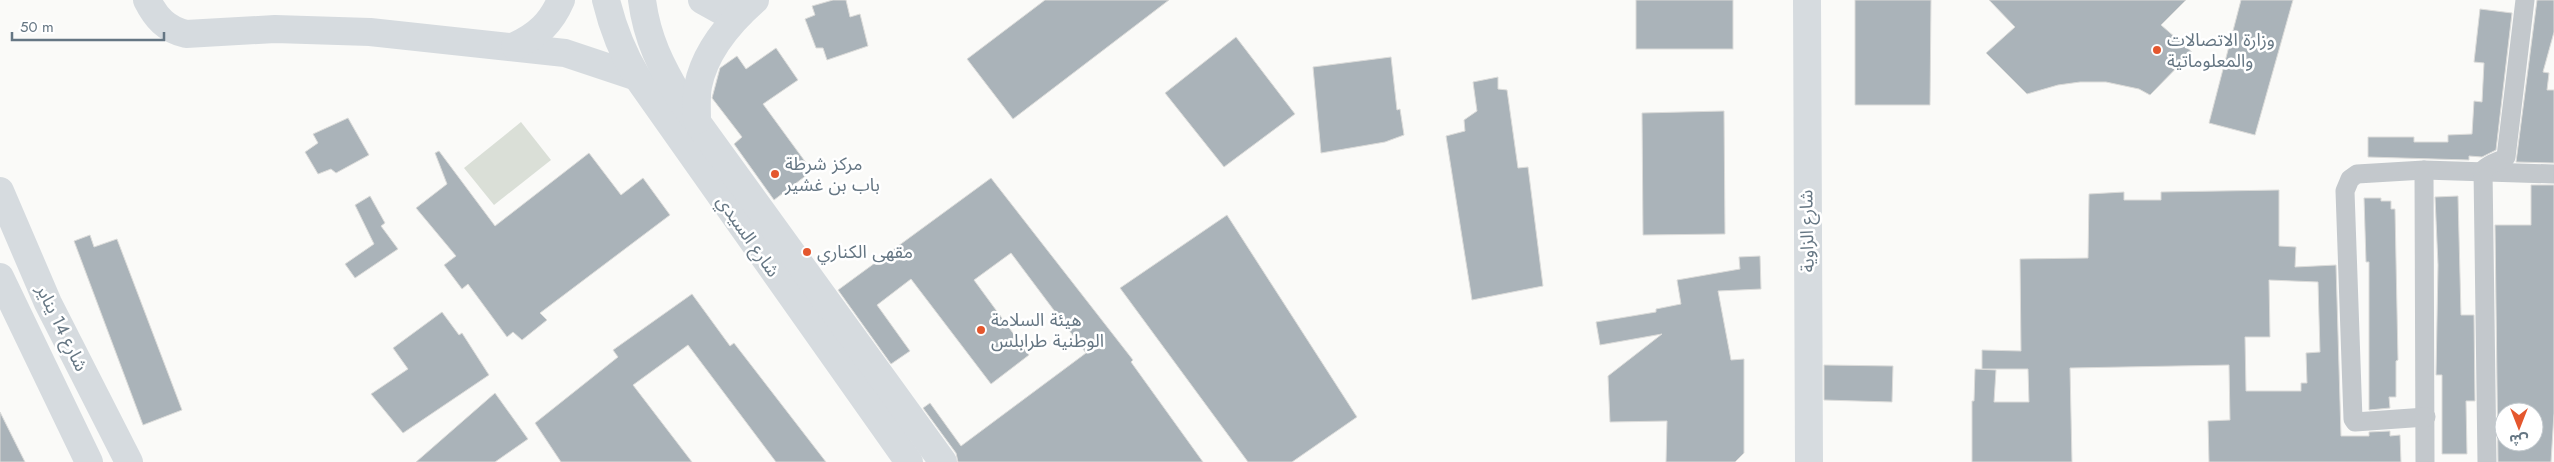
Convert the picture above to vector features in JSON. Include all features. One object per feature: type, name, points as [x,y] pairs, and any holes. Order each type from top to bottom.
[{"type":"main road","points":[[147,0],[158,20],[175,32],[186,34],[275,29],[327,29],[516,46],[565,53],[637,77]]},
{"type":"main road","points":[[516,46],[531,39],[542,30],[552,19],[561,0]]},
{"type":"main road","name":"شارع السيدي","points":[[606,0],[613,30],[624,56],[637,77],[909,462]]},
{"type":"main road","name":"شارع السيدي","points":[[642,0],[650,39],[662,66],[689,110],[943,462]]},
{"type":"main road","points":[[702,0],[720,10],[748,6]]},
{"type":"main road","name":"شارع الزاوية","points":[[1807,0],[1810,462]]},
{"type":"main road","points":[[689,110],[706,62],[728,26],[748,6]]},
{"type":"main road","name":"شارع 14 يناير","points":[[0,191],[48,303],[129,462]]},
{"type":"main road","points":[[0,277],[90,462]]},
{"type":"main road","points":[[870,408],[890,389]]},
{"type":"street","points":[[2483,170],[2494,161],[2504,160],[2506,157],[2526,0]]},
{"type":"street","points":[[2424,170],[2425,462]]},
{"type":"street","points":[[2426,417],[2355,422],[2353,419],[2345,191],[2350,179],[2357,174],[2424,170],[2483,170],[2554,174]]},
{"type":"street","points":[[2483,170],[2487,462]]},
{"type":"shaded area","points":[[521,122],[551,160],[494,205],[464,168]]},
{"type":"building","points":[[833,0],[846,0],[850,17],[860,14],[868,46],[827,60],[823,48],[816,48],[805,19],[815,15],[812,6]]},
{"type":"building","points":[[1045,0],[1169,0],[1013,119],[967,59]]},
{"type":"building","points":[[1636,0],[1733,0],[1733,49],[1636,49]]},
{"type":"building","points":[[1855,0],[1931,0],[1930,105],[1855,105]]},
{"type":"building","points":[[1989,0],[2186,0],[2161,25],[2192,52],[2150,95],[2139,89],[2106,82],[2080,82],[2058,85],[2027,94],[1986,53],[2015,27]]},
{"type":"building","points":[[2241,0],[2293,0],[2255,135],[2209,123]]},
{"type":"building","points":[[2537,0],[2554,0],[2554,32],[2543,72],[2549,73],[2547,90],[2554,90],[2554,163],[2516,162]]},
{"type":"building","points":[[2480,9],[2512,13],[2496,150],[2482,157],[2469,156],[2469,160],[2368,157],[2368,137],[2414,137],[2414,142],[2448,142],[2448,135],[2472,134],[2474,101],[2482,102],[2484,63],[2474,62]]},
{"type":"building","points":[[1236,37],[1295,114],[1224,167],[1165,93]]},
{"type":"building","points":[[776,48],[798,80],[763,104],[812,171],[774,200],[734,144],[742,137],[712,98],[720,68],[737,56],[746,69]]},
{"type":"building","points":[[1391,57],[1397,110],[1400,109],[1404,135],[1385,142],[1321,153],[1313,67]]},
{"type":"building","points":[[1498,77],[1498,89],[1507,90],[1518,168],[1528,167],[1543,286],[1472,300],[1446,136],[1465,131],[1464,120],[1477,111],[1473,82]]},
{"type":"building","points":[[1724,111],[1725,234],[1643,235],[1642,113]]},
{"type":"building","points":[[348,118],[369,155],[336,173],[331,169],[318,174],[305,152],[318,143],[313,134]]},
{"type":"building","points":[[439,151],[495,226],[589,153],[621,195],[643,178],[670,215],[540,313],[547,320],[522,340],[513,332],[507,337],[468,284],[462,289],[444,265],[456,256],[416,208],[447,184],[435,153]]},
{"type":"building","points":[[991,178],[1133,360],[1131,362],[1203,462],[958,462],[956,453],[923,408],[930,403],[961,446],[1086,353],[1011,253],[974,280],[1029,355],[991,384],[911,279],[877,305],[910,351],[891,364],[838,290]]},
{"type":"building","points":[[2531,185],[2554,185],[2554,413],[2551,462],[2498,462],[2498,452],[2544,452],[2544,402],[2497,402],[2495,225],[2531,225]]},
{"type":"building","points":[[2279,190],[2279,246],[2296,247],[2295,267],[2336,265],[2341,436],[2369,436],[2369,432],[2390,431],[2390,436],[2400,435],[2401,462],[2209,462],[2208,421],[2230,420],[2229,365],[2070,368],[2072,462],[1972,462],[1972,401],[1974,401],[1975,369],[1996,370],[1994,402],[2029,402],[2028,369],[1982,369],[1982,350],[2021,351],[2020,259],[2088,258],[2089,194],[2124,192],[2124,200],[2161,200],[2161,192]],"holes":[[[2269,280],[2318,282],[2320,352],[2306,353],[2307,383],[2301,383],[2301,391],[2246,391],[2245,337],[2270,337]]]},
{"type":"building","points":[[370,196],[385,223],[381,226],[398,249],[355,278],[345,264],[374,244],[355,205]]},
{"type":"building","points":[[2458,196],[2461,315],[2474,315],[2475,401],[2466,401],[2467,454],[2442,454],[2442,375],[2436,375],[2438,265],[2435,197]]},
{"type":"building","points":[[2364,198],[2381,198],[2381,201],[2391,201],[2391,209],[2395,209],[2398,360],[2396,361],[2396,397],[2389,397],[2390,408],[2369,410],[2369,262],[2366,262]]},
{"type":"building","points":[[1227,215],[1357,417],[1292,462],[1248,462],[1120,288]]},
{"type":"building","points":[[90,235],[94,247],[117,239],[182,410],[143,425],[74,241]]},
{"type":"building","points":[[1760,256],[1761,289],[1718,291],[1731,360],[1744,359],[1744,453],[1735,462],[1666,462],[1667,421],[1610,422],[1608,376],[1662,334],[1600,345],[1596,322],[1656,312],[1656,309],[1681,304],[1677,280],[1740,269],[1739,257]]},
{"type":"building","points":[[692,294],[730,346],[734,343],[826,462],[776,462],[688,345],[633,385],[692,462],[561,462],[535,423],[618,357],[613,350]]},
{"type":"building","points":[[442,312],[459,335],[462,333],[489,375],[403,433],[371,394],[408,369],[393,348]]},
{"type":"building","points":[[1824,365],[1893,366],[1892,402],[1824,400]]},
{"type":"building","points":[[495,393],[528,439],[495,462],[416,462]]},
{"type":"building","points":[[0,412],[25,462],[0,462]]},
{"type":"place","name":"وزارة الاتصالات والمعلوماتية","points":[[2157,50]]},
{"type":"place","name":"مركز شرطة باب بن غشير","points":[[775,174]]},
{"type":"place","name":"مقهى الكناري","points":[[807,252]]},
{"type":"place","name":"هيئة السلامة الوطنية طرابلس","points":[[981,330]]}]
